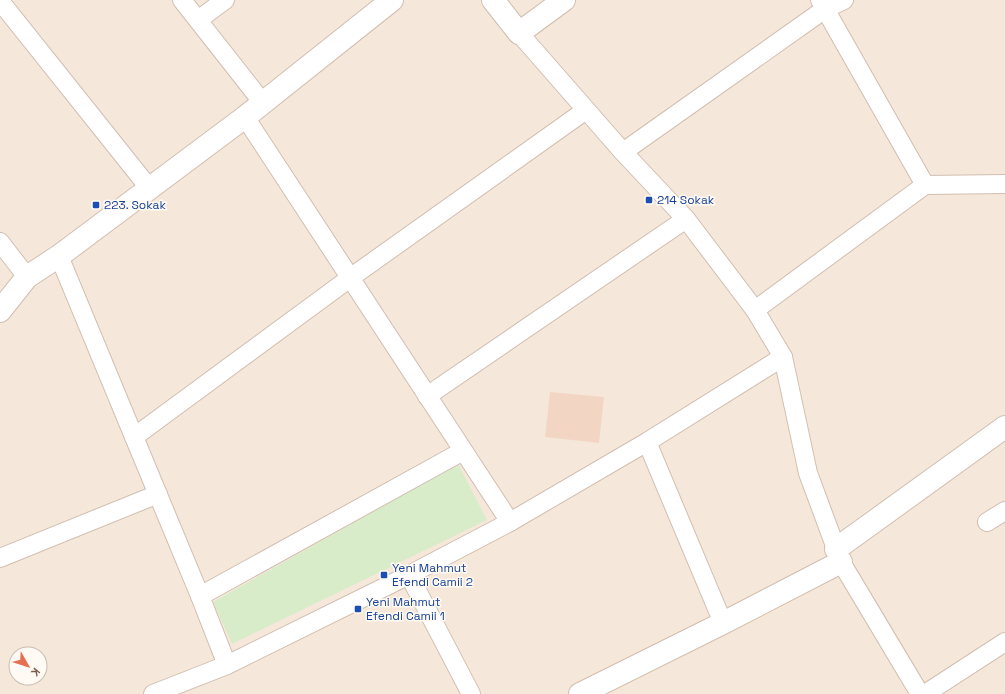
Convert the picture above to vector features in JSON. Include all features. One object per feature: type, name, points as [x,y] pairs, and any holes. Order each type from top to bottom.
[{"type":"street","points":[[182,0],[263,103]]},
{"type":"street","points":[[198,20],[225,0]]},
{"type":"street","points":[[493,0],[519,33],[623,152],[686,219],[755,310],[782,357],[808,473],[838,556],[920,694]]},
{"type":"street","points":[[519,33],[564,0]]},
{"type":"street","points":[[623,152],[822,4],[844,0]]},
{"type":"street","points":[[0,1],[150,189]]},
{"type":"street","points":[[0,311],[27,277],[59,256],[245,117],[384,2]]},
{"type":"street","points":[[822,4],[926,185]]},
{"type":"street","points":[[134,437],[350,278],[586,110]]},
{"type":"street","points":[[245,117],[510,522]]},
{"type":"street","points":[[755,310],[926,185],[1005,184]]},
{"type":"street","points":[[427,396],[686,219]]},
{"type":"street","points":[[0,242],[27,277]]},
{"type":"street","points":[[59,256],[200,596],[227,665]]},
{"type":"street","points":[[153,694],[227,665],[409,575],[510,522],[647,442],[782,357]]},
{"type":"street","points":[[580,694],[723,623],[838,556],[1005,427]]},
{"type":"street","points":[[647,442],[723,623]]},
{"type":"street","points":[[200,596],[463,452]]},
{"type":"street","points":[[0,558],[158,494]]},
{"type":"street","points":[[987,522],[1005,511]]},
{"type":"street","points":[[409,575],[471,694]]},
{"type":"street","points":[[925,694],[1005,642]]},
{"type":"shaded area","points":[[0,0],[1005,0],[1005,694],[0,694]]},
{"type":"green space","points":[[458,464],[487,520],[232,644],[213,602]]},
{"type":"building","points":[[550,392],[604,397],[599,443],[545,437]]},
{"type":"place","name":"214 Sokak","points":[[649,200]]},
{"type":"place","name":"223. Sokak","points":[[96,205]]},
{"type":"place","name":"Yeni Mahmut Efendi Camii 2","points":[[384,575]]},
{"type":"place","name":"Yeni Mahmut Efendi Camii 1","points":[[358,609]]}]
